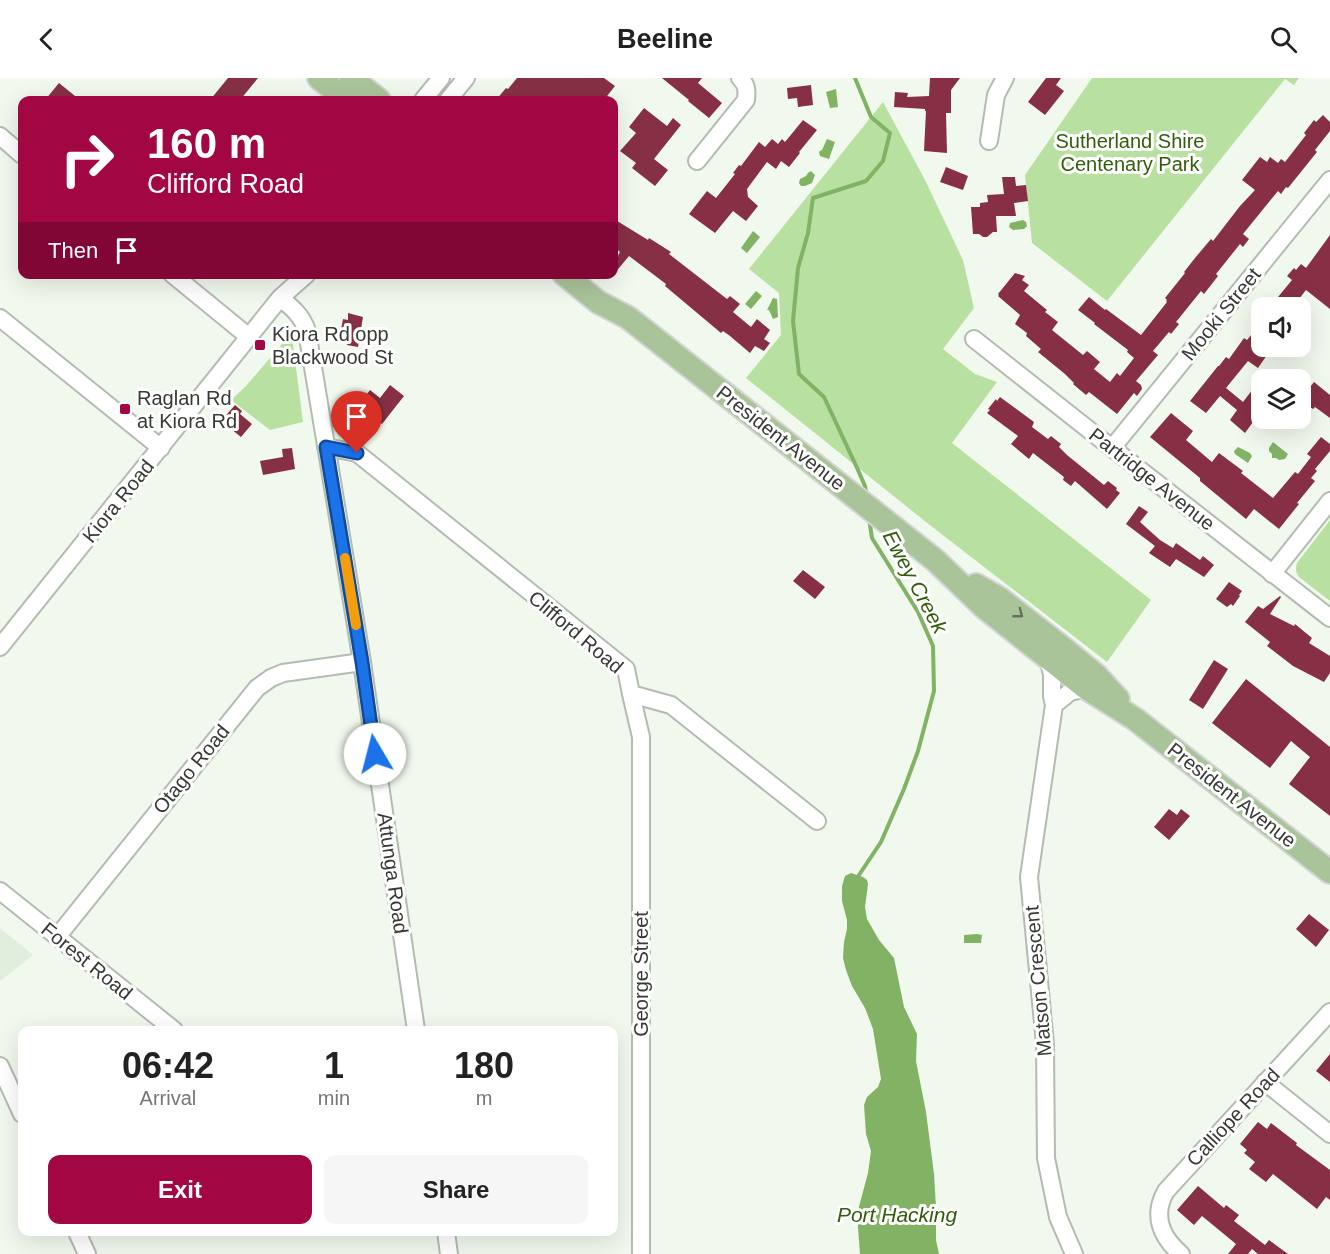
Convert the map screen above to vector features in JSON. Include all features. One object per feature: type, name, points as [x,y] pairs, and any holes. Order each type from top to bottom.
[{"type":"main road","points":[[319,78],[342,96]]},
{"type":"main road","points":[[351,78],[374,96]]},
{"type":"main road","name":"President Avenue","points":[[570,279],[598,302],[627,316],[935,560],[985,608],[1047,658],[1086,688],[1134,719],[1330,872]]},
{"type":"main road","name":"President Avenue","points":[[593,279],[607,291],[627,316]]},
{"type":"main road","name":"President Avenue","points":[[935,560],[999,598],[1068,652],[1096,675],[1134,719]]},
{"type":"street","points":[[426,96],[441,78]]},
{"type":"street","points":[[451,96],[466,78]]},
{"type":"street","points":[[697,161],[746,100],[745,83],[740,78]]},
{"type":"street","points":[[989,141],[996,95],[1005,78]]},
{"type":"street","points":[[0,136],[18,151]]},
{"type":"street","name":"Mooki Street","points":[[1112,448],[1330,180]]},
{"type":"street","points":[[178,279],[249,337]]},
{"type":"street","name":"Kiora Road","points":[[280,298],[290,279]]},
{"type":"street","name":"Kiora Road","points":[[0,647],[280,298],[301,279]]},
{"type":"street","name":"Attunga Road","points":[[280,298],[303,320],[307,332],[362,662],[415,1026]]},
{"type":"street","points":[[0,318],[161,448]]},
{"type":"street","name":"Partridge Avenue","points":[[974,339],[1330,618]]},
{"type":"street","name":"Clifford Road","points":[[326,447],[357,453],[626,669],[632,694],[671,705],[817,821]]},
{"type":"street","points":[[1272,574],[1330,501]]},
{"type":"street","name":"Matson Crescent","points":[[1047,658],[1052,674],[1054,705],[1029,877],[1045,1044],[1046,1158],[1058,1217],[1074,1254]]},
{"type":"street","name":"Otago Road","points":[[57,937],[257,688],[271,678],[284,673],[362,662]]},
{"type":"street","points":[[1054,705],[1070,692],[1086,688]]},
{"type":"street","name":"George Street","points":[[632,694],[640,737],[641,1254]]},
{"type":"street","name":"Forest Road","points":[[0,891],[169,1026]]},
{"type":"street","name":"Calliope Road","points":[[1181,1254],[1172,1246],[1159,1221],[1162,1197],[1330,1011]]},
{"type":"street","points":[[0,1066],[18,1105]]},
{"type":"street","points":[[1264,1082],[1330,1134]]},
{"type":"street","points":[[79,1236],[87,1254]]},
{"type":"street","points":[[447,1236],[449,1254]]},
{"type":"shaded area","points":[[0,928],[33,955],[0,981]]},
{"type":"green space","name":"Sutherland Shire Centenary Park","points":[[1092,78],[1299,78],[1294,85],[1285,79],[1107,301],[1032,243],[1025,175]]},
{"type":"green space","points":[[883,102],[925,180],[963,260],[974,308],[943,349],[975,374],[997,382],[952,443],[1151,600],[1107,662],[926,522],[746,378],[781,335],[779,293],[749,269]]},
{"type":"green space","points":[[289,336],[292,337],[303,422],[270,430],[231,400]]},
{"type":"green space","points":[[1330,520],[1330,601],[1299,577],[1296,569],[1297,563]]},
{"type":"water","points":[[836,89],[838,107],[830,108],[826,92]]},
{"type":"water","points":[[827,139],[835,142],[829,159],[820,156],[819,152]]},
{"type":"water","points":[[811,171],[815,175],[812,183],[801,186],[800,179]]},
{"type":"water","points":[[1023,220],[1027,226],[1024,229],[1013,230],[1009,227],[1010,223]]},
{"type":"water","points":[[753,231],[760,237],[747,253],[741,248]]},
{"type":"water","points":[[756,291],[762,296],[751,309],[745,304]]},
{"type":"water","points":[[773,298],[777,299],[778,317],[773,319],[767,310]]},
{"type":"water","points":[[1273,442],[1288,454],[1285,459],[1272,458],[1269,448]]},
{"type":"water","points":[[1238,447],[1252,456],[1248,463],[1235,454],[1234,451]]},
{"type":"water","name":"Port Hacking","points":[[851,873],[867,880],[865,907],[867,919],[879,940],[894,958],[904,1007],[917,1034],[916,1061],[926,1112],[934,1174],[936,1240],[939,1254],[860,1254],[857,1214],[868,1173],[871,1151],[866,1134],[864,1105],[867,1097],[878,1087],[881,1079],[873,1029],[865,1008],[852,986],[843,958],[847,920],[842,901],[842,886],[845,876]]},
{"type":"water","points":[[964,935],[982,935],[981,943],[964,943]]},
{"type":"building","points":[[228,78],[258,78],[243,96],[213,96]]},
{"type":"building","points":[[517,78],[604,78],[615,86],[607,96],[499,96],[506,88],[508,89]]},
{"type":"building","points":[[662,78],[702,78],[698,83],[722,103],[709,118]]},
{"type":"building","points":[[930,78],[960,78],[951,90],[951,113],[946,113],[947,153],[924,151],[925,109],[894,107],[895,92],[908,93],[907,97],[929,96]]},
{"type":"building","points":[[1046,78],[1061,78],[1056,85],[1064,91],[1045,115],[1028,102]]},
{"type":"building","points":[[59,83],[75,96],[48,96]]},
{"type":"building","points":[[811,85],[813,105],[798,107],[797,98],[788,99],[787,88]]},
{"type":"building","points":[[644,108],[667,126],[673,118],[681,125],[654,159],[668,170],[655,186],[632,168],[636,163],[620,151],[636,133],[629,127]]},
{"type":"building","points":[[1323,115],[1330,122],[1330,131],[1315,150],[1317,152],[1288,188],[1286,187],[1281,194],[1278,191],[1243,234],[1249,239],[1243,247],[1240,244],[1216,274],[1218,276],[1204,294],[1201,291],[1176,322],[1179,324],[1171,334],[1169,332],[1153,351],[1158,355],[1136,381],[1142,389],[1137,396],[1134,393],[1117,414],[1089,392],[1086,395],[1073,384],[1065,374],[1038,352],[1041,349],[1026,336],[1027,333],[1015,324],[1020,315],[998,294],[1015,273],[1025,276],[1022,280],[1029,285],[1024,291],[1058,322],[1052,330],[1083,355],[1087,351],[1100,362],[1094,369],[1110,382],[1117,373],[1120,376],[1134,358],[1127,352],[1128,350],[1078,310],[1089,297],[1141,335],[1167,302],[1165,298],[1195,258],[1211,239],[1213,241],[1255,190],[1242,180],[1260,157],[1267,162],[1270,157],[1278,163],[1281,159],[1285,162],[1306,135],[1304,133],[1314,120],[1316,122]]},
{"type":"building","points":[[803,120],[817,130],[789,167],[781,161],[776,169],[767,162],[747,189],[748,197],[758,206],[746,221],[733,211],[715,233],[689,214],[707,191],[716,198],[735,174],[733,173],[739,165],[741,166],[759,142],[765,147],[772,139],[778,144],[782,139],[785,142]]},
{"type":"building","points":[[946,167],[968,176],[963,190],[940,182]]},
{"type":"building","points":[[1002,177],[1015,177],[1016,186],[1026,185],[1028,201],[1014,203],[1016,216],[996,216],[997,232],[987,237],[973,234],[971,207],[980,207],[980,203],[988,202],[987,195],[1004,194]]},
{"type":"building","points":[[618,221],[671,252],[669,254],[727,299],[730,296],[740,304],[733,312],[751,327],[757,319],[770,330],[764,339],[770,343],[764,351],[755,346],[750,353],[723,331],[721,333],[665,286],[666,284],[629,256],[618,269],[620,252],[618,250]]},
{"type":"building","points":[[1330,235],[1330,309],[1306,290],[1301,297],[1278,297],[1292,280],[1287,276],[1294,268],[1296,270],[1301,264],[1306,268]]},
{"type":"building","points":[[348,313],[363,317],[358,347],[347,345],[348,341],[339,340],[343,319],[348,320]]},
{"type":"building","points":[[1251,335],[1251,357],[1266,357],[1258,368],[1248,361],[1226,388],[1243,402],[1251,391],[1251,425],[1245,433],[1230,420],[1237,410],[1220,396],[1206,413],[1190,401],[1226,357],[1229,359],[1244,338],[1247,340]]},
{"type":"building","points":[[1314,382],[1330,395],[1330,418],[1315,407],[1311,408],[1311,386]]},
{"type":"building","points":[[390,385],[404,396],[382,424],[359,405],[370,390],[380,398]]},
{"type":"building","points":[[1000,397],[1034,422],[1032,427],[1048,439],[1051,436],[1061,444],[1059,447],[1067,455],[1104,485],[1108,481],[1117,488],[1116,490],[1120,493],[1107,509],[1075,481],[1071,486],[1063,480],[1064,477],[1033,453],[1029,459],[1011,444],[1018,436],[987,413],[996,399],[997,401]]},
{"type":"building","points":[[235,405],[242,411],[240,414],[252,424],[241,437],[221,421]]},
{"type":"building","points":[[1171,413],[1193,431],[1186,440],[1212,462],[1219,453],[1273,498],[1295,472],[1298,474],[1311,457],[1307,454],[1321,437],[1330,444],[1330,451],[1315,469],[1317,471],[1311,478],[1315,481],[1279,529],[1254,509],[1246,519],[1150,437]]},
{"type":"building","points":[[292,448],[295,469],[263,475],[260,461],[283,457],[282,449]]},
{"type":"building","points":[[1139,506],[1148,512],[1140,522],[1160,540],[1173,548],[1176,543],[1200,560],[1203,556],[1214,565],[1204,577],[1176,559],[1170,567],[1149,553],[1155,546],[1126,524]]},
{"type":"building","points":[[803,570],[825,587],[815,599],[793,581]]},
{"type":"building","points":[[1229,582],[1242,591],[1233,606],[1231,604],[1227,607],[1216,599]]},
{"type":"building","points":[[1280,596],[1270,614],[1294,626],[1295,624],[1312,638],[1309,643],[1330,656],[1330,673],[1324,682],[1293,666],[1267,646],[1270,642],[1245,622],[1258,606],[1263,609]]},
{"type":"building","points":[[1214,660],[1228,669],[1203,709],[1189,700]]},
{"type":"building","points":[[1246,679],[1330,747],[1330,816],[1289,784],[1310,757],[1291,741],[1270,768],[1212,723]]},
{"type":"building","points":[[1169,809],[1177,815],[1181,809],[1190,816],[1169,840],[1154,827]]},
{"type":"building","points":[[1309,914],[1329,930],[1316,947],[1296,929]]},
{"type":"building","points":[[1330,1054],[1330,1082],[1316,1071]]},
{"type":"building","points":[[1258,1122],[1267,1129],[1271,1123],[1330,1170],[1330,1200],[1326,1197],[1317,1209],[1273,1174],[1266,1182],[1249,1169],[1255,1162],[1244,1153],[1247,1150],[1240,1144]]},
{"type":"building","points":[[1198,1186],[1224,1208],[1226,1205],[1239,1215],[1234,1221],[1265,1245],[1269,1240],[1288,1254],[1258,1254],[1252,1249],[1248,1254],[1228,1254],[1236,1244],[1202,1216],[1194,1225],[1177,1210]]},
{"type":"waterway","name":"Ewey Creek","points":[[855,78],[871,117],[890,133],[883,161],[866,181],[813,198],[808,233],[798,268],[793,321],[799,374],[824,397],[858,470],[866,493]]},
{"type":"waterway","name":"Ewey Creek","points":[[859,875],[881,842],[904,789],[918,751],[934,691],[933,646],[918,612],[872,538],[869,518]]},
{"type":"slow traffic","points":[[345,558],[356,625]]},
{"type":"place","name":"Kiora Rd opp Blackwood St","points":[[260,345]]},
{"type":"place","name":"Raglan Rd at Kiora Rd","points":[[125,409]]},
{"type":"route","points":[[357,453],[326,447],[375,754]]}]
